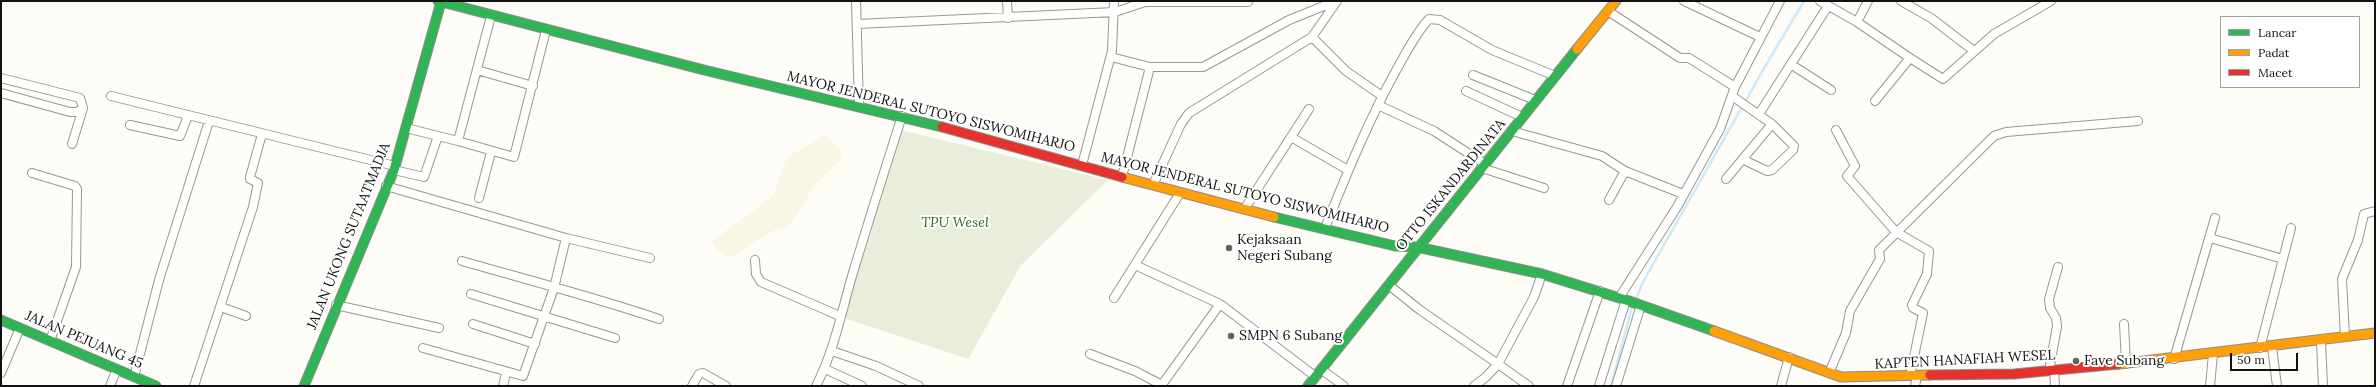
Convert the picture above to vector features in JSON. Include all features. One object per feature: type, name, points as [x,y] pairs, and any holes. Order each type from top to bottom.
[{"type":"main road","name":"MAYOR JENDERAL SUTOYO SISWOMIHARJO","points":[[439,1],[546,30],[902,116],[1180,193],[1395,246],[1417,246]]},
{"type":"main road","name":"JALAN UKONG SUTAATMADJA","points":[[304,386],[336,305],[394,168],[439,1]]},
{"type":"main road","name":"OTTO ISKANDARDINATA","points":[[1308,386],[1390,286],[1417,246],[1484,166],[1535,100],[1616,1]]},
{"type":"main road","name":"KAPTEN HANAFIAH WESEL","points":[[1417,246],[1542,274],[1600,291],[1789,357],[1830,373],[1839,381],[1914,376],[2008,374],[2126,364],[2321,341],[2375,333]]},
{"type":"main road","name":"JALAN PEJUANG 45","points":[[1,320],[156,386]]},
{"type":"street","points":[[856,1],[859,106]]},
{"type":"street","points":[[1007,1],[1008,18]]},
{"type":"street","points":[[1082,165],[1112,54],[1114,40],[1114,1]]},
{"type":"street","points":[[1112,54],[1150,67],[1195,68],[1207,66],[1271,29],[1336,1]]},
{"type":"street","points":[[1153,185],[1177,132],[1189,113],[1312,37],[1336,1]]},
{"type":"street","points":[[1684,1],[1760,38]]},
{"type":"street","points":[[1599,386],[1631,302],[1683,194],[1720,129],[1735,87],[1780,1]]},
{"type":"street","points":[[1820,1],[1857,22],[1944,79],[1974,51],[2000,30],[2051,1]]},
{"type":"street","points":[[1857,22],[1868,1]]},
{"type":"street","points":[[1901,1],[1931,18],[1974,51]]},
{"type":"street","points":[[857,24],[1115,12],[1145,2],[1248,2]]},
{"type":"street","points":[[1759,114],[1792,65],[1828,6]]},
{"type":"street","points":[[1608,11],[1680,58],[1689,58],[1735,87]]},
{"type":"street","points":[[458,141],[491,16]]},
{"type":"street","points":[[1325,228],[1348,170],[1382,96],[1415,38],[1425,23],[1432,18],[1440,20],[1492,50],[1555,76]]},
{"type":"street","points":[[406,128],[458,141],[511,158],[515,156],[546,30]]},
{"type":"street","points":[[1312,37],[1346,71],[1382,96]]},
{"type":"street","points":[[1875,101],[1910,58]]},
{"type":"street","points":[[1792,65],[1831,90]]},
{"type":"street","points":[[1122,177],[1150,67]]},
{"type":"street","points":[[477,70],[533,86]]},
{"type":"street","points":[[1473,75],[1535,100]]},
{"type":"street","points":[[1,78],[77,96],[82,100],[83,108],[72,144]]},
{"type":"street","points":[[1466,91],[1522,117]]},
{"type":"street","points":[[1,94],[70,112],[77,112],[83,108]]},
{"type":"street","points":[[111,96],[394,168],[421,177],[426,176],[438,136]]},
{"type":"street","points":[[1732,96],[1772,124],[1793,144],[1793,150],[1769,171],[1744,160]]},
{"type":"street","points":[[1378,105],[1434,131],[1484,166],[1544,188]]},
{"type":"street","points":[[1245,208],[1309,109]]},
{"type":"street","points":[[130,125],[180,136],[188,116]]},
{"type":"street","points":[[816,386],[832,351],[840,316],[902,116]]},
{"type":"street","points":[[134,377],[159,280],[209,121]]},
{"type":"street","points":[[1830,373],[1846,333],[1850,312],[1880,259],[1879,250],[1997,134],[2138,121]]},
{"type":"street","points":[[1726,179],[1744,160],[1772,124]]},
{"type":"street","points":[[1836,130],[1855,166],[1847,176],[1896,232],[1929,252],[1927,274],[1912,305],[1913,308],[1923,313],[1914,376],[1915,386]]},
{"type":"street","points":[[1512,131],[1602,156],[1625,171],[1683,194]]},
{"type":"street","points":[[194,386],[254,207],[258,184],[250,179],[250,176],[262,134]]},
{"type":"street","points":[[1291,136],[1348,170]]},
{"type":"street","points":[[479,198],[491,152]]},
{"type":"street","points":[[1609,200],[1625,171]]},
{"type":"street","points":[[32,172],[74,186],[77,189],[76,268],[51,342]]},
{"type":"street","points":[[386,186],[566,238],[650,258]]},
{"type":"street","points":[[1114,298],[1180,193]]},
{"type":"street","points":[[2345,337],[2342,280],[2358,240],[2364,214],[2375,211]]},
{"type":"street","points":[[2174,359],[2215,218]]},
{"type":"street","points":[[2260,348],[2291,228]]},
{"type":"street","points":[[423,348],[506,373],[523,376],[536,344],[554,288],[566,238]]},
{"type":"street","points":[[2210,238],[2283,259]]},
{"type":"street","points":[[755,260],[756,274],[761,282],[840,316]]},
{"type":"street","points":[[462,261],[554,288],[606,301],[659,319]]},
{"type":"street","points":[[1135,264],[1220,304],[1316,377]]},
{"type":"street","points":[[2055,386],[2051,370],[2057,326],[2056,318],[2050,308],[2049,299],[2058,267]]},
{"type":"street","points":[[1474,386],[1486,377],[1498,364],[1534,297],[1542,274]]},
{"type":"street","points":[[1390,286],[1420,310],[1529,386]]},
{"type":"street","points":[[1567,386],[1600,291]]},
{"type":"street","points":[[471,294],[615,338]]},
{"type":"street","points":[[1616,386],[1631,302]]},
{"type":"street","points":[[1090,354],[1161,385],[1220,304]]},
{"type":"street","points":[[336,305],[439,328]]},
{"type":"street","points":[[220,306],[246,316]]},
{"type":"street","points":[[473,324],[536,344]]},
{"type":"street","points":[[2124,324],[2126,364]]},
{"type":"street","points":[[1,372],[20,328]]},
{"type":"street","points":[[2321,341],[2323,386]]},
{"type":"street","points":[[2272,347],[2277,386]]},
{"type":"street","points":[[832,351],[876,366],[919,386]]},
{"type":"street","points":[[2210,386],[2213,354]]},
{"type":"street","points":[[1781,386],[1789,357]]},
{"type":"street","points":[[825,368],[862,386]]},
{"type":"street","points":[[110,386],[117,369]]},
{"type":"street","points":[[1322,370],[1344,386]]},
{"type":"street","points":[[503,386],[506,373]]},
{"type":"street","points":[[692,386],[699,374],[703,373],[726,386]]},
{"type":"shaded area","points":[[826,135],[839,149],[842,158],[814,186],[790,226],[775,230],[729,258],[719,252],[712,241],[773,196],[787,157]]},
{"type":"green space","name":"TPU Wesel","points":[[901,130],[1108,180],[1021,265],[968,359],[844,318]]},
{"type":"waterway","points":[[1636,299],[1643,282],[1763,70],[1804,1]]},
{"type":"waterway","points":[[1611,386],[1632,307]]},
{"type":"traffic: fast","points":[[438,1],[704,70],[942,127]]},
{"type":"traffic: fast","points":[[304,386],[394,170],[441,2]]},
{"type":"traffic: fast","points":[[1308,386],[1577,49]]},
{"type":"traffic: fast","points":[[1274,217],[1395,246],[1417,247],[1542,274],[1629,301],[1714,331]]},
{"type":"traffic: fast","points":[[1,320],[156,386]]},
{"type":"traffic: slow","points":[[1577,49],[1616,1]]},
{"type":"traffic: slow","points":[[1122,177],[1274,217]]},
{"type":"traffic: slow","points":[[1714,331],[1841,377],[1930,375]]},
{"type":"traffic: slow","points":[[2119,364],[2375,333]]},
{"type":"traffic: jam","points":[[942,127],[1122,177]]},
{"type":"traffic: jam","points":[[1930,375],[2014,374],[2119,364]]},
{"type":"place","name":"Kejaksaan Negeri Subang","points":[[1229,248]]},
{"type":"place","name":"SMPN 6 Subang","points":[[1231,336]]},
{"type":"place","name":"Fave Subang","points":[[2076,361]]}]
